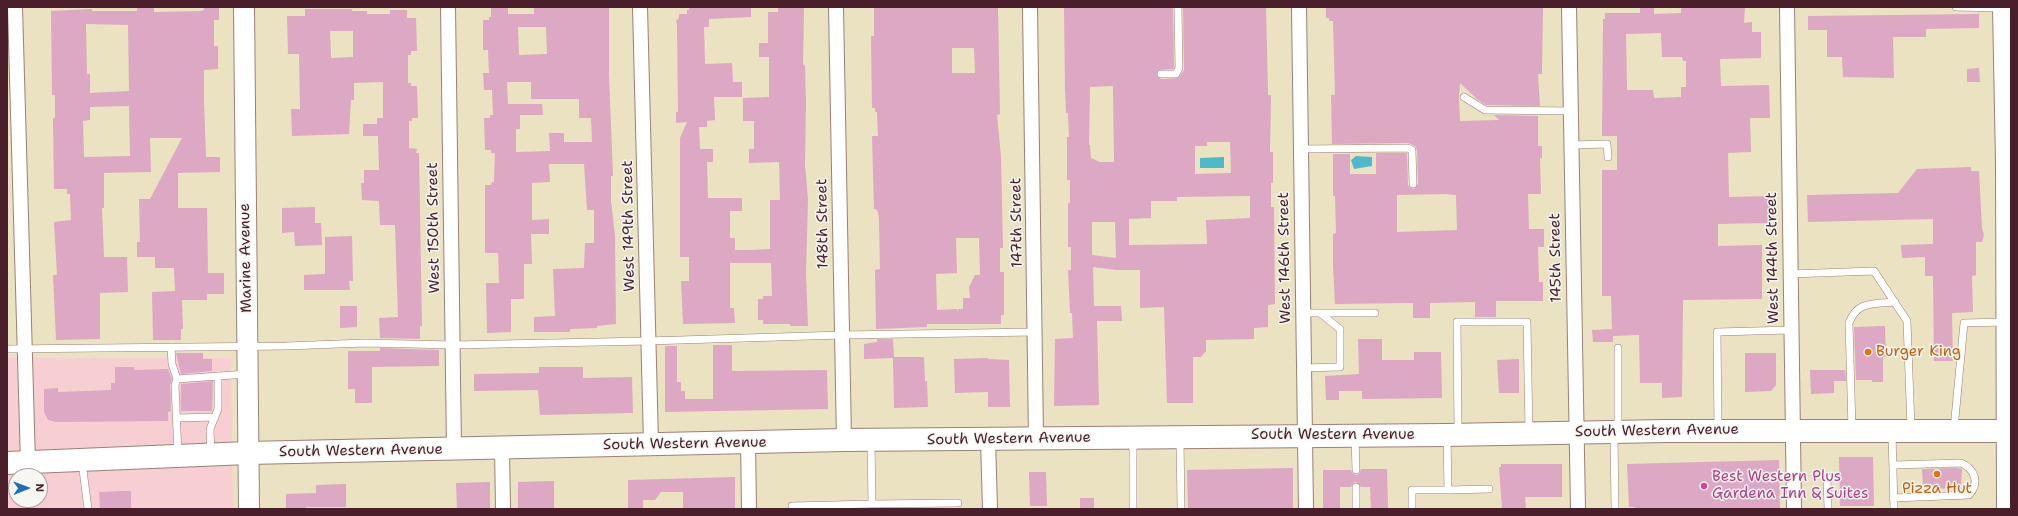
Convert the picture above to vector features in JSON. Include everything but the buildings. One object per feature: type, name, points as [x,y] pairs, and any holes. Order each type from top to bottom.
[{"type":"main road","name":"Marine Avenue","points":[[244,7],[249,509]]},
{"type":"main road","points":[[2004,8],[2009,110],[2007,322],[2009,431],[2008,509]]},
{"type":"main road","name":"South Western Avenue","points":[[17,463],[248,453],[844,440],[1305,435],[1452,435],[1718,430],[2009,431]]},
{"type":"street","points":[[15,7],[25,349],[17,463]]},
{"type":"street","name":"West 150th Street","points":[[448,7],[454,449]]},
{"type":"street","name":"West 149th Street","points":[[640,7],[650,444]]},
{"type":"street","name":"148th Street","points":[[836,7],[844,440]]},
{"type":"street","name":"147th Street","points":[[1030,7],[1036,438]]},
{"type":"street","name":"West 146th Street","points":[[1299,7],[1306,509]]},
{"type":"street","name":"145th Street","points":[[1568,7],[1578,509]]},
{"type":"street","name":"West 144th Street","points":[[1787,7],[1794,509]]},
{"type":"street","points":[[988,439],[990,509]]},
{"type":"street","points":[[748,442],[749,509]]},
{"type":"street","points":[[502,448],[503,509]]},
{"type":"lane","points":[[1161,74],[1176,74],[1179,68],[1178,7]]},
{"type":"lane","points":[[1956,7],[2004,8]]},
{"type":"lane","points":[[1464,97],[1485,110],[1570,112]]},
{"type":"lane","points":[[1571,145],[1607,144],[1608,157]]},
{"type":"lane","points":[[1301,149],[1408,148],[1412,150],[1413,184]]},
{"type":"lane","points":[[1790,274],[1874,271],[1907,321],[1902,430],[1893,465],[1894,509]]},
{"type":"lane","points":[[1852,430],[1848,323],[1853,312],[1859,307],[1895,302]]},
{"type":"lane","points":[[1303,313],[1375,313]]},
{"type":"lane","points":[[1304,368],[1340,366],[1340,329],[1320,313]]},
{"type":"lane","points":[[1448,490],[1457,322],[1528,322],[1529,433]]},
{"type":"lane","points":[[1954,430],[1964,323],[2007,322]]},
{"type":"lane","points":[[1718,430],[1717,332],[1791,330]]},
{"type":"lane","points":[[7,349],[286,346],[366,343],[453,345],[648,342],[842,335],[1035,332]]},
{"type":"lane","points":[[171,347],[172,364],[177,379],[175,385],[178,456]]},
{"type":"lane","points":[[1615,509],[1618,348]]},
{"type":"lane","points":[[177,379],[247,374]]},
{"type":"lane","points":[[211,455],[210,429],[218,409],[218,376]]},
{"type":"lane","points":[[177,418],[215,417]]},
{"type":"lane","points":[[1355,435],[1356,470]]},
{"type":"lane","points":[[1132,437],[1133,509]]},
{"type":"lane","points":[[1180,437],[1181,509]]},
{"type":"lane","points":[[871,440],[872,504]]},
{"type":"lane","points":[[82,460],[87,508]]},
{"type":"lane","points":[[1893,465],[1961,463],[1969,467],[1974,474],[1975,480],[1974,489],[1969,495],[1893,498]]},
{"type":"lane","points":[[1827,477],[1828,509]]},
{"type":"lane","points":[[1356,487],[1356,509]]},
{"type":"lane","points":[[1412,509],[1412,490],[1489,489]]},
{"type":"lane","points":[[792,506],[958,503]]},
{"type":"shaded area","points":[[7,358],[231,358],[233,509],[7,509]]},
{"type":"water","points":[[1356,156],[1372,157],[1372,166],[1354,169],[1351,160]]},
{"type":"water","points":[[1224,157],[1224,168],[1200,168],[1200,158]]},
{"type":"place","name":"Burger King","points":[[1868,352]]},
{"type":"place","name":"Pizza Hut","points":[[1937,474]]},
{"type":"place","name":"Best Western Plus Gardena Inn & Suites","points":[[1704,486]]}]
